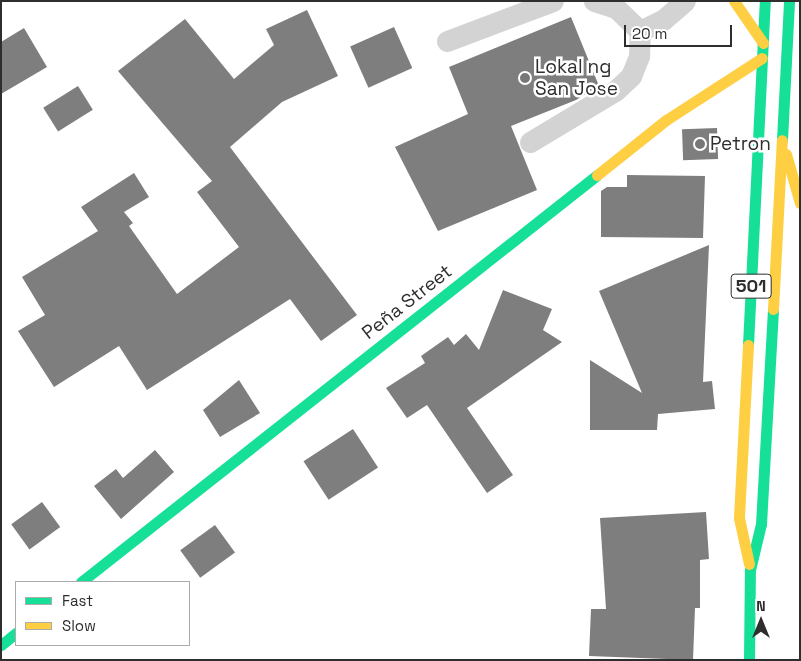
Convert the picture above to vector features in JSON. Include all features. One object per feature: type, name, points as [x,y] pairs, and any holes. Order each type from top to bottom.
[{"type":"main road","points":[[734,1],[764,43]]},
{"type":"main road","name":"501","points":[[749,660],[750,570],[739,518],[765,1]]},
{"type":"main road","name":"501","points":[[750,570],[761,524],[780,131],[789,1]]},
{"type":"main road","name":"Peña Street","points":[[82,581],[666,120],[762,58]]},
{"type":"main road","points":[[780,131],[800,203]]},
{"type":"main road","points":[[1,645],[15,634]]},
{"type":"lane","points":[[446,41],[553,1]]},
{"type":"lane","points":[[530,142],[615,91],[631,76],[639,56],[640,31],[616,8],[594,1]]},
{"type":"lane","points":[[640,31],[663,20],[685,1]]},
{"type":"building","points":[[307,10],[338,76],[282,102],[230,147],[357,315],[321,341],[290,299],[147,390],[119,346],[54,387],[18,331],[45,315],[22,277],[98,231],[81,207],[134,173],[149,197],[124,212],[133,223],[129,226],[177,294],[239,247],[197,192],[212,181],[118,71],[185,19],[234,79],[274,45],[266,29]]},
{"type":"building","points":[[571,17],[599,86],[576,100],[511,126],[537,190],[438,231],[395,147],[468,114],[449,67]]},
{"type":"building","points":[[394,27],[412,68],[368,88],[350,47]]},
{"type":"building","points":[[24,28],[47,67],[1,94],[1,42]]},
{"type":"building","points":[[78,86],[93,110],[58,131],[43,108]]},
{"type":"building","name":"Petron","points":[[717,128],[718,159],[683,160],[682,129]]},
{"type":"building","points":[[627,175],[705,176],[703,238],[601,237],[601,191],[607,187],[627,187]]},
{"type":"building","points":[[709,245],[703,382],[712,381],[715,409],[658,414],[657,430],[590,430],[590,360],[642,393],[599,291]]},
{"type":"building","points":[[503,290],[552,309],[543,330],[562,342],[467,408],[513,475],[487,493],[427,405],[407,418],[386,388],[425,363],[421,356],[448,337],[454,345],[466,334],[479,350]]},
{"type":"building","points":[[239,380],[260,413],[220,437],[203,410]]},
{"type":"building","points":[[353,429],[378,468],[329,500],[304,461]]},
{"type":"building","points":[[155,450],[174,472],[121,519],[94,486],[116,469],[123,478]]},
{"type":"building","points":[[42,502],[60,527],[29,549],[11,524]]},
{"type":"building","points":[[706,512],[709,559],[700,560],[700,608],[695,608],[693,660],[589,656],[591,609],[606,609],[600,518]]},
{"type":"building","points":[[215,525],[235,553],[200,578],[180,550]]},
{"type":"traffic: fast","points":[[748,345],[765,1]]},
{"type":"traffic: fast","points":[[782,140],[789,1]]},
{"type":"traffic: fast","points":[[82,581],[597,175]]},
{"type":"traffic: fast","points":[[749,660],[750,570],[761,524],[773,309]]},
{"type":"traffic: fast","points":[[1,645],[15,634]]},
{"type":"traffic: slow","points":[[734,1],[763,43]]},
{"type":"traffic: slow","points":[[597,175],[666,120],[762,58]]},
{"type":"traffic: slow","points":[[773,309],[782,140]]},
{"type":"traffic: slow","points":[[786,154],[800,203]]},
{"type":"traffic: slow","points":[[748,345],[739,518],[749,564]]},
{"type":"place","name":"Lokal ng San Jose","points":[[525,78]]},
{"type":"place","name":"Petron","points":[[700,144]]}]
